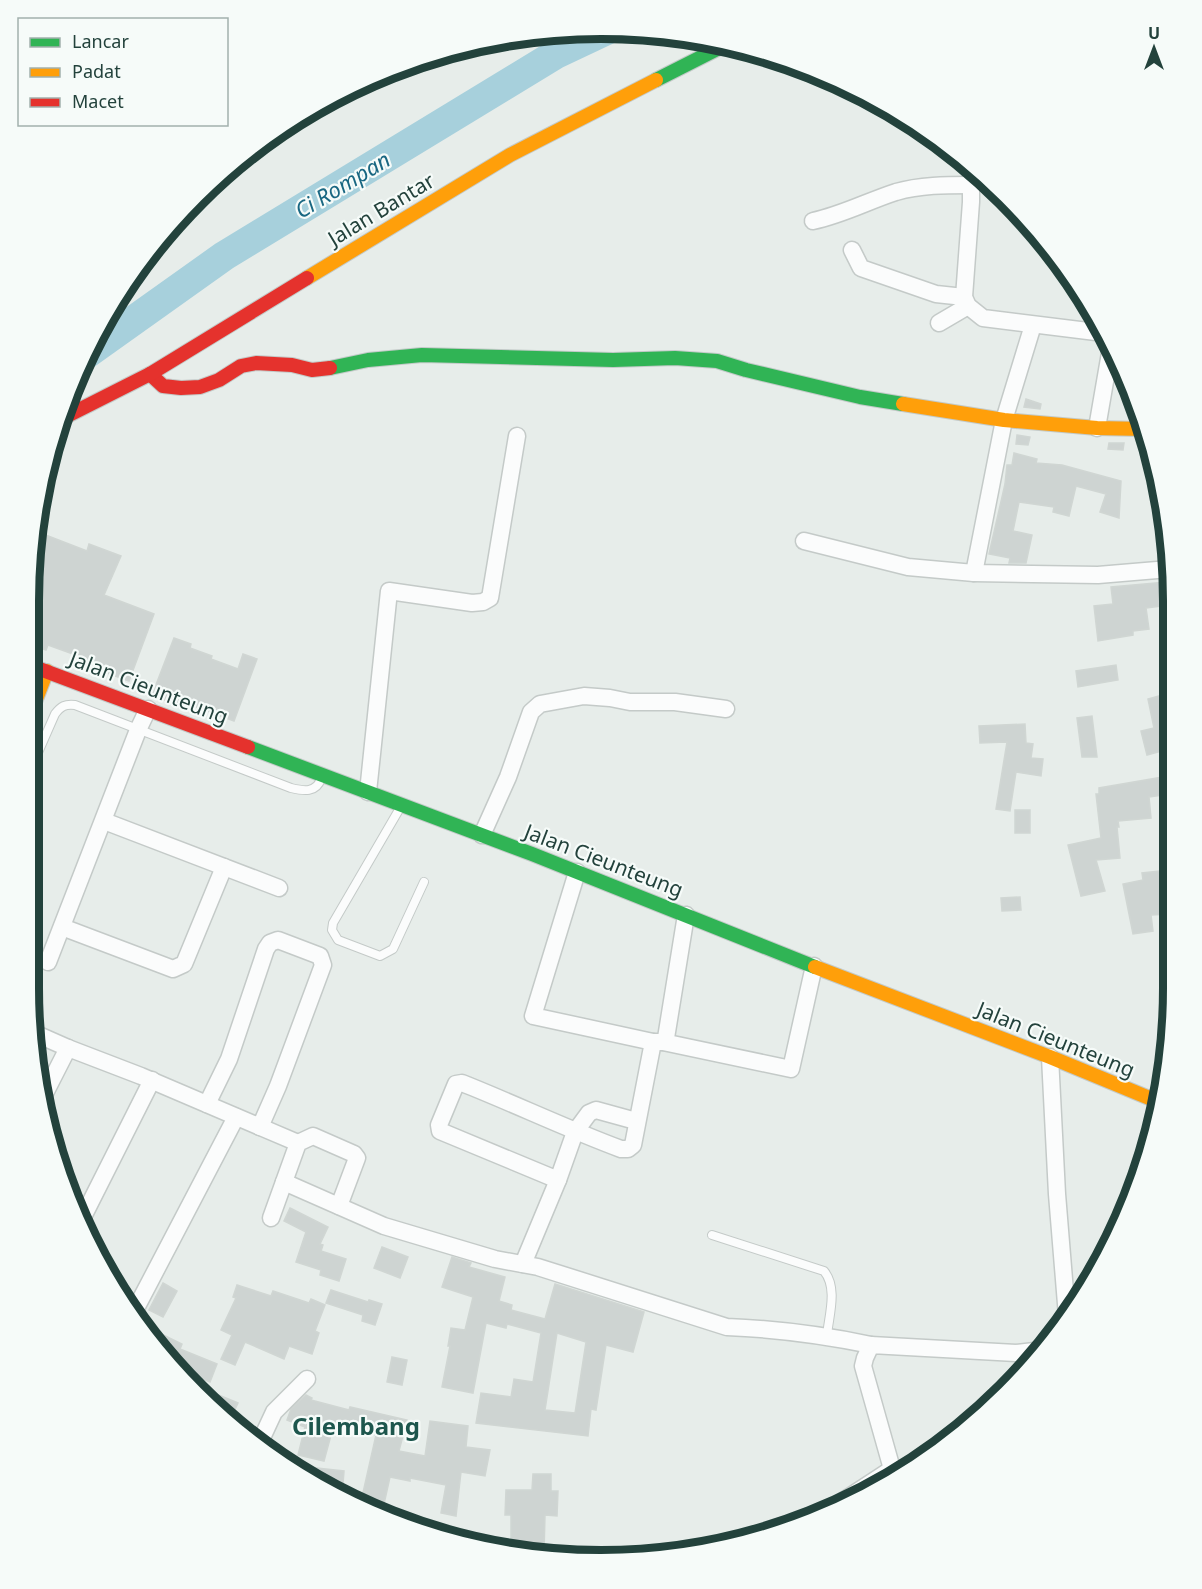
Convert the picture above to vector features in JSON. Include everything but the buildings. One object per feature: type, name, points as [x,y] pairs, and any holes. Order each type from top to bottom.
[{"type":"street","name":"Jalan Bantar","points":[[71,415],[150,374],[510,155],[714,51]]},
{"type":"street","points":[[939,323],[966,302],[971,177]]},
{"type":"street","points":[[813,221],[834,216],[899,191],[938,185],[971,185]]},
{"type":"street","points":[[852,250],[861,268],[966,302],[983,318],[1094,332]]},
{"type":"street","points":[[974,573],[1004,420],[1034,325]]},
{"type":"street","points":[[150,374],[164,386],[181,388],[200,387],[219,380],[241,366],[256,363],[292,365],[312,370],[368,360],[422,355],[613,360],[675,358],[717,361],[860,397],[1004,420],[1136,429]]},
{"type":"street","points":[[1097,428],[1109,360]]},
{"type":"street","points":[[368,792],[389,591],[472,603],[483,602],[489,598],[517,436]]},
{"type":"street","points":[[804,541],[908,567],[974,573],[1098,575],[1162,570]]},
{"type":"street","name":"Jalan Cieunteung","points":[[39,668],[482,835],[1152,1099]]},
{"type":"street","points":[[39,691],[47,671]]},
{"type":"street","points":[[482,835],[508,777],[531,712],[540,704],[584,696],[630,702],[675,702],[726,709]]},
{"type":"street","points":[[48,962],[148,709]]},
{"type":"street","points":[[104,821],[279,888]]},
{"type":"street","points":[[62,927],[173,969],[184,964],[224,867]]},
{"type":"street","points":[[577,872],[533,1016],[791,1069],[814,966]]},
{"type":"street","points":[[558,1180],[440,1131],[439,1125],[456,1084],[459,1082],[513,1103],[575,1132],[621,1149],[628,1149],[633,1144],[636,1121],[658,1042],[666,1038],[686,915]]},
{"type":"street","points":[[207,1104],[228,1059],[270,943],[278,940],[320,956],[323,965],[278,1086],[260,1127]]},
{"type":"street","points":[[41,1036],[152,1080],[298,1143]]},
{"type":"street","points":[[48,1087],[68,1048]]},
{"type":"street","points":[[1050,1057],[1057,1194],[1066,1303]]},
{"type":"street","points":[[86,1212],[152,1080]]},
{"type":"street","points":[[523,1264],[575,1132],[594,1110],[636,1121]]},
{"type":"street","points":[[138,1305],[236,1117]]},
{"type":"street","points":[[271,1218],[298,1143],[309,1136],[316,1136],[356,1156],[357,1161],[339,1206]]},
{"type":"street","points":[[284,1182],[384,1226],[495,1259],[538,1267],[727,1327],[759,1327],[827,1335],[871,1345],[1016,1353],[1030,1351]]},
{"type":"street","points":[[871,1345],[863,1366],[895,1466]]},
{"type":"street","points":[[263,1437],[274,1412],[307,1379]]},
{"type":"lane","points":[[39,750],[55,714],[60,707],[68,704],[291,788],[313,789],[318,786],[323,775]]},
{"type":"lane","points":[[402,805],[333,923],[332,930],[338,940],[380,956],[388,953],[393,949],[424,882]]},
{"type":"lane","points":[[712,1235],[824,1271],[832,1287],[827,1335]]},
{"type":"waterway","name":"Ci Rompan","points":[[102,343],[224,256],[556,54],[587,39]]},
{"type":"traffic: fast","points":[[656,80],[714,51]]},
{"type":"traffic: fast","points":[[330,368],[368,360],[422,355],[613,360],[675,358],[717,361],[860,397],[903,404]]},
{"type":"traffic: fast","points":[[248,747],[532,854],[815,967]]},
{"type":"traffic: slow","points":[[307,278],[510,155],[656,80]]},
{"type":"traffic: slow","points":[[903,404],[1004,420],[1136,429]]},
{"type":"traffic: slow","points":[[39,691],[47,671]]},
{"type":"traffic: slow","points":[[815,967],[1050,1057],[1152,1099]]},
{"type":"traffic: jam","points":[[71,414],[150,374],[307,278]]},
{"type":"traffic: jam","points":[[150,374],[163,386],[181,388],[200,387],[219,380],[241,366],[256,363],[292,365],[312,370],[330,368]]},
{"type":"traffic: jam","points":[[39,669],[248,747]]},
{"type":"district","name":"Cilembang","points":[[356,1425]]}]
